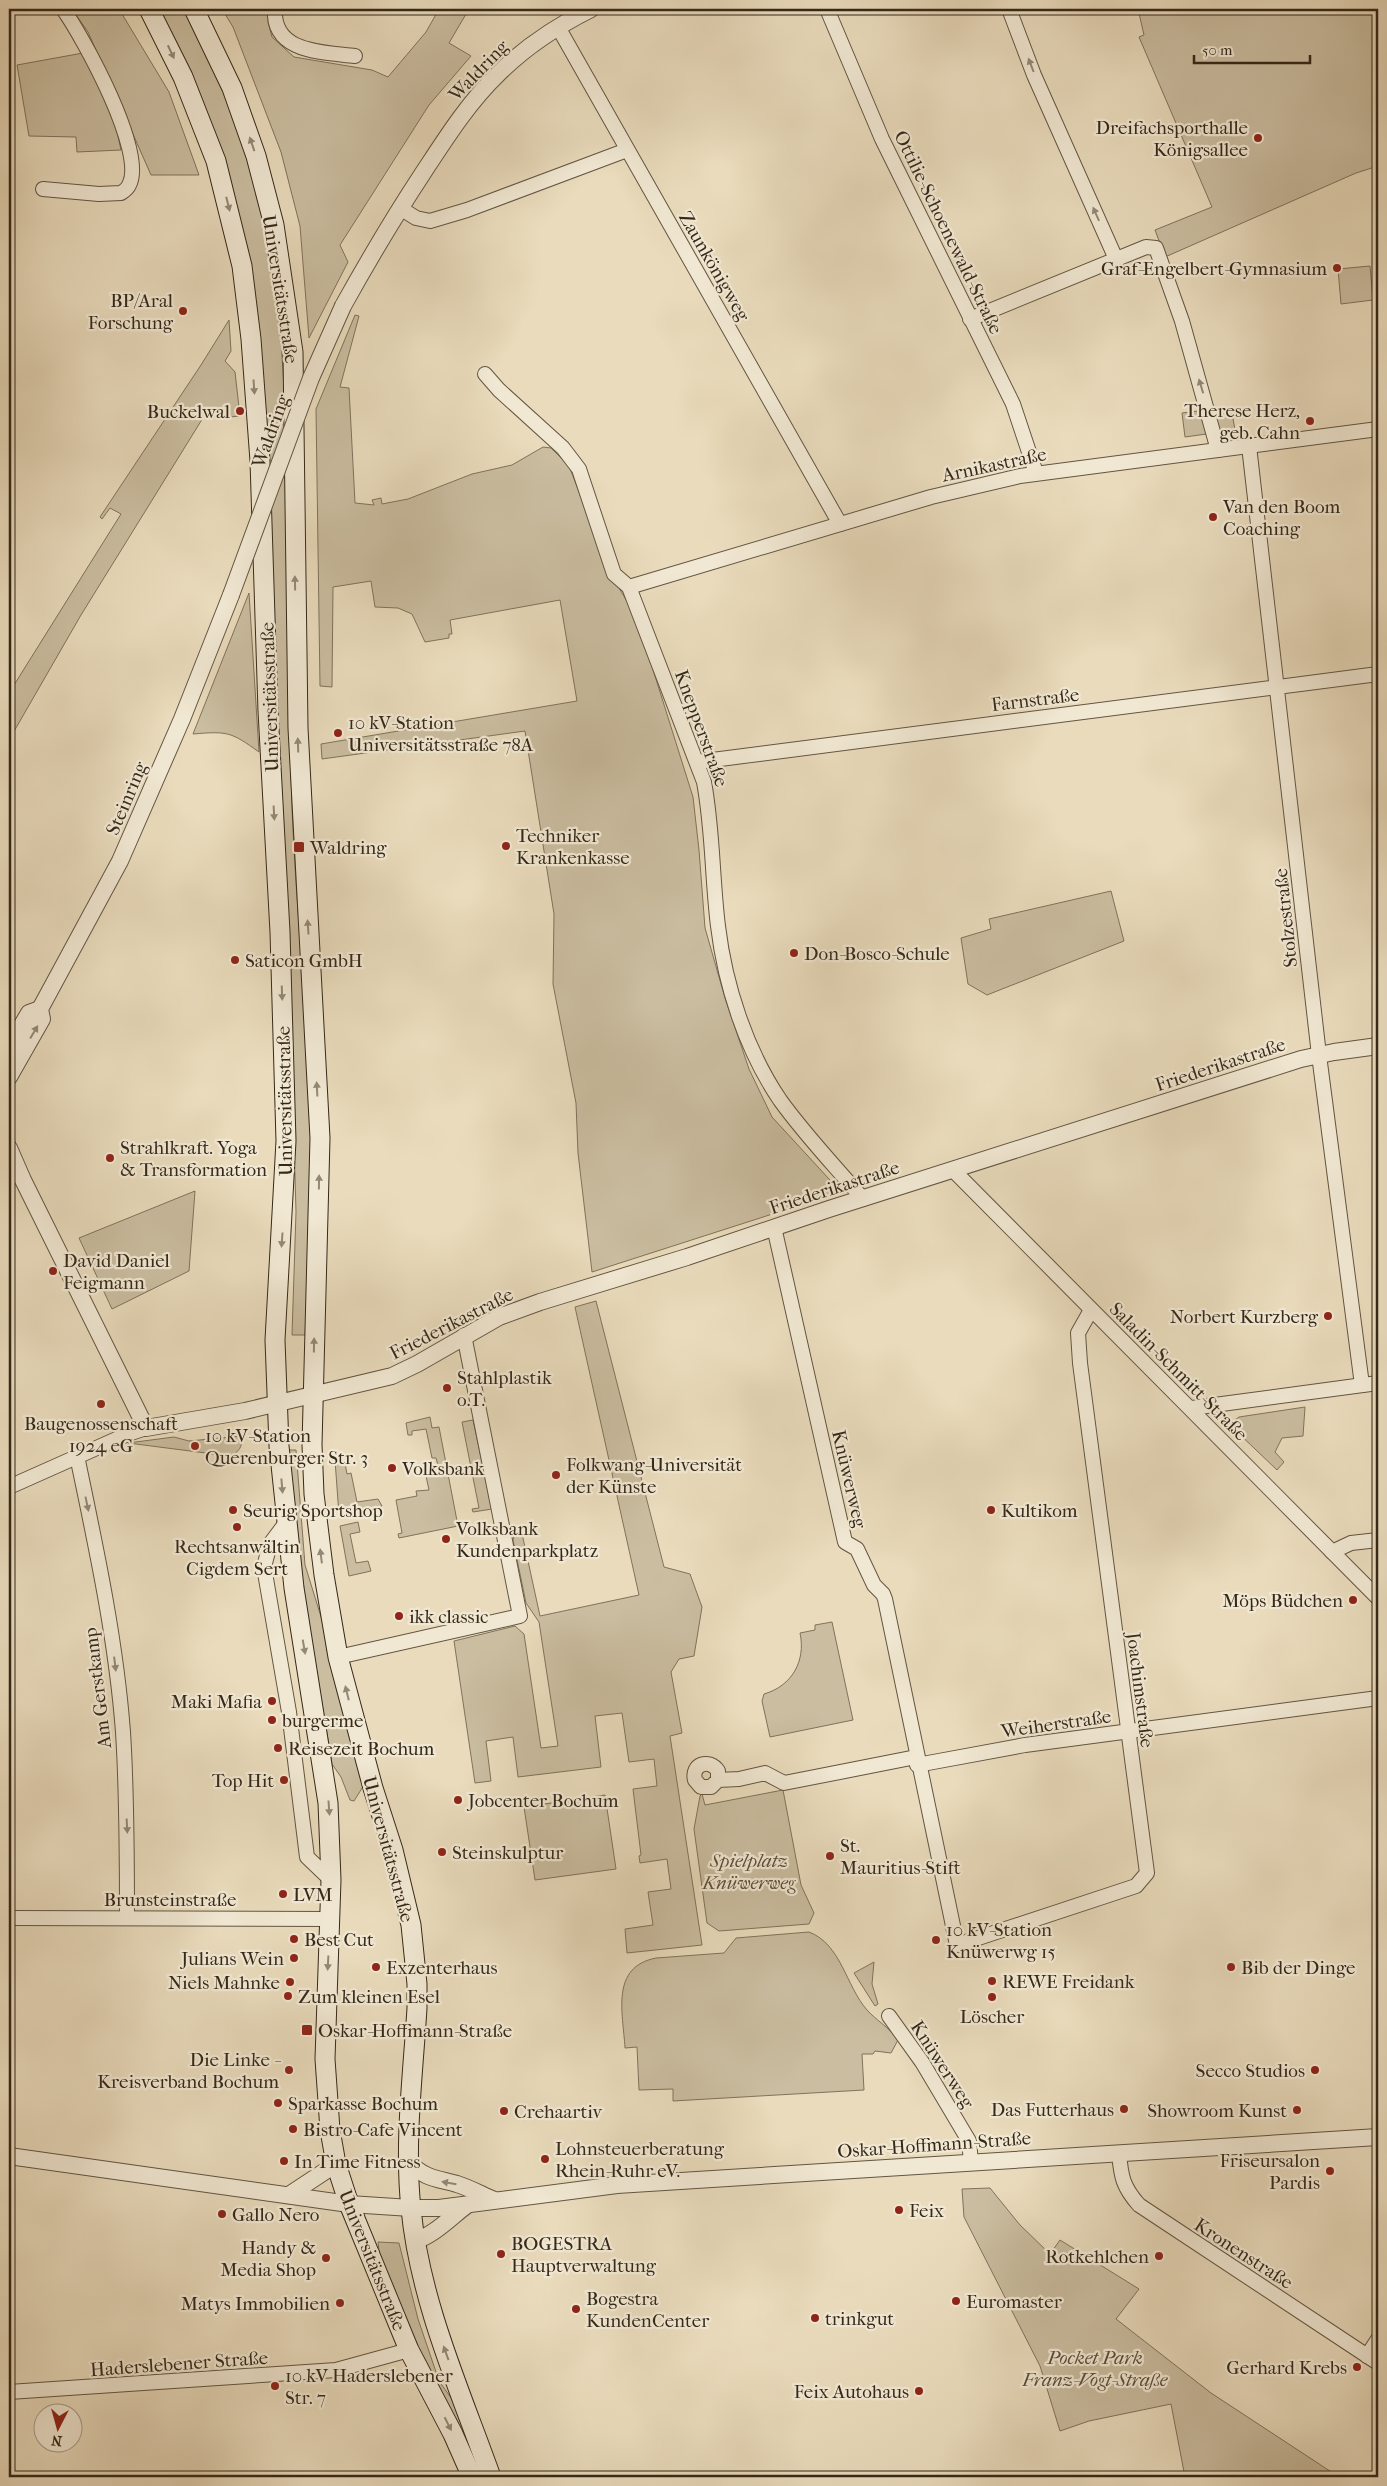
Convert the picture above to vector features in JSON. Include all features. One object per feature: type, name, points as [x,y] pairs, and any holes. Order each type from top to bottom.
[{"type":"main road","name":"Universitätsstraße","points":[[149,9],[183,77],[216,161],[235,234],[248,315],[260,461],[268,711],[280,932],[286,1141],[276,1340],[277,1403],[285,1524],[324,1768],[331,1838],[325,2059],[330,2130],[336,2164],[349,2204],[409,2350],[453,2434],[472,2477]]},
{"type":"main road","name":"Universitätsstraße","points":[[194,9],[232,88],[256,156],[274,225],[293,352],[299,766],[320,1138],[314,1394],[314,1494],[324,1575],[338,1657],[365,1760],[393,1850],[410,1925],[417,1984],[408,2162],[415,2242],[433,2318],[491,2477]]},
{"type":"street","points":[[43,190],[99,194],[121,193],[130,184],[132,166],[128,138],[112,99],[63,9]]},
{"type":"street","points":[[275,9],[274,21],[280,34],[301,49],[355,56]]},
{"type":"street","name":"Waldring","points":[[231,595],[311,378],[343,306],[400,208],[468,106],[518,55],[558,27],[591,9]]},
{"type":"street","name":"Ottilie-Schoenewald-Straße","points":[[827,9],[882,139],[1013,404],[1036,473]]},
{"type":"street","points":[[1009,9],[1034,75],[1116,258]]},
{"type":"street","name":"Zaunkönigweg","points":[[558,27],[840,524]]},
{"type":"street","points":[[400,208],[416,218],[430,221],[436,220],[627,150]]},
{"type":"street","points":[[970,319],[1116,258],[1146,247],[1156,248],[1182,321],[1218,450]]},
{"type":"street","name":"Knepperstraße","points":[[485,374],[499,390],[563,448],[579,469],[614,574],[629,587],[704,782],[709,810],[720,942],[728,983],[744,1026],[762,1069],[780,1099],[808,1137],[863,1199]]},
{"type":"street","name":"Arnikastraße","points":[[629,587],[930,497],[1036,473],[1378,429]]},
{"type":"street","name":"Stolzestraße","points":[[1249,446],[1320,1055],[1362,1385]]},
{"type":"street","name":"Steinring","points":[[9,1077],[42,1019],[40,1009],[120,861],[182,719],[231,595]]},
{"type":"street","name":"Farnstraße","points":[[696,762],[1378,674]]},
{"type":"street","name":"Steinring","points":[[9,1047],[29,1013],[40,1009]]},
{"type":"street","name":"Friederikastraße","points":[[314,1394],[392,1376],[417,1364],[499,1317],[540,1302],[1320,1055],[1378,1046]]},
{"type":"street","points":[[9,1148],[22,1180],[146,1428]]},
{"type":"street","name":"Saladin-Schmitt-Straße","points":[[953,1170],[1091,1310],[1192,1408],[1378,1598]]},
{"type":"street","name":"Knüwerweg","points":[[774,1228],[846,1542],[857,1549],[874,1585],[883,1594],[956,1945]]},
{"type":"street","name":"Joachimstraße","points":[[956,1945],[1141,1883],[1147,1874],[1080,1363],[1078,1333],[1091,1310]]},
{"type":"street","points":[[338,1657],[520,1616],[464,1336]]},
{"type":"street","points":[[1192,1408],[1378,1383]]},
{"type":"street","points":[[9,1487],[77,1456],[146,1428],[245,1411],[314,1394]]},
{"type":"street","name":"Am Gerstkamp","points":[[77,1456],[101,1572],[122,1722],[128,1841],[127,1918]]},
{"type":"street","points":[[285,1524],[270,1544],[264,1567],[289,1712],[307,1857],[331,1880]]},
{"type":"street","points":[[1332,1552],[1351,1543],[1378,1540]]},
{"type":"street","name":"Weiherstraße","points":[[917,1761],[1378,1698]]},
{"type":"street","points":[[718,1780],[739,1779],[765,1773],[784,1783],[917,1761]]},
{"type":"street","name":"Brunsteinstraße","points":[[9,1918],[330,1918]]},
{"type":"street","name":"Knüwerweg","points":[[889,2016],[916,2053],[970,2141],[971,2162]]},
{"type":"street","name":"Oskar-Hoffmann-Straße","points":[[9,2156],[349,2204],[439,2208],[617,2185],[1378,2137]]},
{"type":"street","name":"Kronenstraße","points":[[1119,2153],[1121,2173],[1126,2190],[1139,2206],[1372,2359]]},
{"type":"street","name":"Oskar-Hoffmann-Straße","points":[[408,2162],[418,2171],[438,2181],[456,2184],[494,2200]]},
{"type":"street","points":[[289,2196],[336,2164]]},
{"type":"street","name":"Oskar-Hoffmann-Straße","points":[[415,2242],[428,2237],[441,2224],[468,2204]]},
{"type":"street","points":[[1372,2359],[1378,2338]]},
{"type":"street","name":"Haderslebener Straße","points":[[9,2392],[328,2371],[409,2350]]},
{"type":"green space","points":[[72,9],[119,9],[169,92],[199,175],[151,175],[88,32]]},
{"type":"green space","points":[[158,9],[185,9],[232,112],[248,155],[264,219],[272,261],[277,304],[286,433],[292,809],[311,1129],[311,1217],[305,1335],[292,1335],[296,1212],[287,893],[275,675],[261,349],[251,267],[229,177],[203,102]]},
{"type":"green space","points":[[222,9],[269,9],[268,22],[272,37],[294,57],[372,70],[388,77],[426,32],[439,9],[469,9],[449,43],[471,56],[429,105],[340,245],[348,262],[309,338],[300,226],[281,152],[233,27]]},
{"type":"green space","points":[[1138,9],[1378,9],[1378,166],[1356,173],[1165,257],[1155,230],[1212,207],[1139,37],[1144,35]]},
{"type":"green space","points":[[83,53],[114,118],[121,150],[77,152],[76,137],[29,136],[17,65]]},
{"type":"green space","points":[[1370,266],[1373,300],[1341,304],[1338,269]]},
{"type":"green space","points":[[355,315],[359,316],[340,387],[349,388],[355,503],[374,505],[372,500],[381,498],[382,504],[408,499],[472,474],[512,465],[543,447],[551,448],[569,466],[611,575],[633,611],[693,797],[705,928],[725,998],[749,1069],[772,1117],[841,1192],[592,1272],[578,1153],[576,1103],[553,984],[554,914],[525,731],[322,759],[321,744],[577,701],[560,600],[450,620],[452,634],[449,634],[449,638],[425,642],[412,614],[398,608],[375,607],[371,581],[333,587],[332,687],[320,686],[316,409]]},
{"type":"green space","points":[[229,320],[231,351],[225,361],[235,372],[240,416],[219,418],[206,413],[81,615],[9,740],[9,693],[121,514],[110,508],[102,519],[100,517]]},
{"type":"green space","points":[[1231,407],[1235,430],[1185,437],[1182,413]]},
{"type":"green space","points":[[249,593],[259,752],[242,740],[229,734],[193,734]]},
{"type":"green space","points":[[1111,891],[1124,941],[987,995],[968,984],[961,938],[991,929],[989,919]]},
{"type":"green space","points":[[195,1191],[189,1271],[112,1309],[79,1238]]},
{"type":"green space","points":[[596,1301],[664,1567],[690,1574],[702,1607],[694,1656],[679,1659],[671,1672],[682,1733],[670,1736],[702,1945],[627,1953],[625,1929],[653,1925],[648,1892],[671,1889],[667,1859],[640,1863],[639,1856],[641,1855],[633,1789],[657,1786],[654,1759],[629,1762],[622,1713],[595,1716],[601,1767],[518,1777],[513,1737],[486,1741],[491,1781],[475,1783],[454,1641],[515,1626],[524,1634],[541,1748],[558,1746],[539,1622],[526,1603],[513,1540],[515,1532],[521,1529],[540,1616],[639,1595],[575,1307]]},
{"type":"green space","points":[[1305,1407],[1303,1436],[1282,1438],[1275,1452],[1284,1462],[1277,1470],[1233,1428],[1235,1420],[1239,1417]]},
{"type":"green space","points":[[430,1417],[432,1428],[439,1427],[458,1526],[399,1538],[398,1534],[402,1533],[396,1500],[417,1496],[416,1491],[429,1490],[426,1476],[440,1473],[436,1458],[432,1458],[426,1429],[412,1431],[412,1435],[408,1435],[406,1423]]},
{"type":"green space","points":[[473,1420],[492,1509],[473,1512],[472,1509],[479,1508],[462,1422]]},
{"type":"green space","points":[[242,1436],[240,1449],[229,1456],[128,1443],[174,1437],[189,1441]]},
{"type":"green space","points":[[288,1450],[296,1450],[305,1565],[322,1620],[364,1785],[354,1801],[350,1800],[341,1777],[332,1764],[298,1558]]},
{"type":"green space","points":[[341,1459],[345,1463],[347,1474],[351,1473],[357,1502],[378,1499],[382,1506],[339,1515],[335,1460]]},
{"type":"green space","points":[[358,1522],[360,1532],[350,1534],[356,1563],[368,1561],[371,1571],[349,1576],[340,1526]]},
{"type":"green space","points":[[832,1622],[853,1720],[770,1737],[762,1701],[764,1694],[782,1685],[795,1671],[801,1653],[800,1633],[815,1630],[815,1625]]},
{"type":"green space","name":"Spielplatz Knüwerweg","points":[[783,1790],[801,1885],[814,1913],[809,1924],[719,1931],[707,1923],[694,1829],[700,1796],[702,1794],[705,1805]]},
{"type":"green space","points":[[605,1795],[616,1869],[535,1880],[524,1807]]},
{"type":"green space","points":[[809,1932],[829,1946],[867,2010],[891,2031],[898,2040],[891,2053],[875,2051],[873,2054],[862,2054],[864,2090],[673,2101],[673,2089],[639,2090],[637,2047],[625,2048],[622,2007],[622,1993],[625,1981],[631,1971],[641,1963],[656,1958],[724,1953],[736,1938]]},
{"type":"green space","points":[[874,1962],[872,1984],[878,2004],[875,2006],[854,1973]]},
{"type":"green space","name":"Pocket Park Franz-Vogt-Straße","points":[[990,2188],[1020,2225],[1050,2254],[1060,2240],[1139,2289],[1116,2319],[1211,2393],[1339,2477],[1185,2477],[1171,2404],[1089,2421],[1060,2431],[1040,2366],[964,2217],[962,2189]]},
{"type":"green space","points":[[378,2242],[399,2243],[418,2319],[439,2381],[454,2402],[470,2443],[467,2444],[419,2349],[380,2259]]},
{"type":"place","name":"Dreifachsporthalle Königsallee","points":[[1258,138]]},
{"type":"place","name":"Graf-Engelbert-Gymnasium","points":[[1337,268]]},
{"type":"place","name":"BP/Aral Forschung","points":[[183,311]]},
{"type":"place","name":"Buckelwal","points":[[240,411]]},
{"type":"place","name":"Therese Herz, geb. Cahn","points":[[1310,421]]},
{"type":"place","name":"Van den Boom Coaching","points":[[1213,517]]},
{"type":"place","name":"10 kV-Station Universitätsstraße 78A","points":[[338,733]]},
{"type":"place","name":"Techniker Krankenkasse","points":[[506,846]]},
{"type":"place","name":"Waldring","points":[[299,847]]},
{"type":"place","name":"Don-Bosco-Schule","points":[[794,953]]},
{"type":"place","name":"Saticon GmbH","points":[[235,960]]},
{"type":"place","name":"Strahlkraft. Yoga & Transformation","points":[[110,1158]]},
{"type":"place","name":"David Daniel Feigmann","points":[[53,1271]]},
{"type":"place","name":"Norbert Kurzberg","points":[[1328,1316]]},
{"type":"place","name":"Stahlplastik o.T.","points":[[447,1388]]},
{"type":"place","name":"Baugenossenschaft 1924 eG","points":[[101,1404]]},
{"type":"place","name":"10 kV-Station Querenburger Str. 3","points":[[195,1446]]},
{"type":"place","name":"Volksbank","points":[[392,1468]]},
{"type":"place","name":"Folkwang-Universität der Künste","points":[[556,1475]]},
{"type":"place","name":"Seurig Sportshop","points":[[233,1510]]},
{"type":"place","name":"Kultikom","points":[[991,1510]]},
{"type":"place","name":"Rechtsanwältin Cigdem Sert","points":[[237,1527]]},
{"type":"place","name":"Volksbank Kundenparkplatz","points":[[446,1539]]},
{"type":"place","name":"Möps Büdchen","points":[[1353,1600]]},
{"type":"place","name":"ikk classic","points":[[399,1616]]},
{"type":"place","name":"Maki Mafia","points":[[272,1701]]},
{"type":"place","name":"burgerme","points":[[272,1720]]},
{"type":"place","name":"Reisezeit Bochum","points":[[278,1748]]},
{"type":"place","name":"Top Hit","points":[[284,1780]]},
{"type":"place","name":"Jobcenter Bochum","points":[[458,1800]]},
{"type":"place","name":"Steinskulptur","points":[[442,1852]]},
{"type":"place","name":"St. Mauritius-Stift","points":[[830,1856]]},
{"type":"place","name":"LVM","points":[[283,1894]]},
{"type":"place","name":"Best Cut","points":[[294,1939]]},
{"type":"place","name":"10 kV-Station Knüwerwg 15","points":[[936,1940]]},
{"type":"place","name":"Julians Wein","points":[[294,1958]]},
{"type":"place","name":"Exzenterhaus","points":[[376,1967]]},
{"type":"place","name":"Bib der Dinge","points":[[1231,1967]]},
{"type":"place","name":"REWE Freidank","points":[[992,1981]]},
{"type":"place","name":"Niels Mahnke","points":[[290,1982]]},
{"type":"place","name":"Zum kleinen Esel","points":[[288,1996]]},
{"type":"place","name":"Löscher","points":[[992,1997]]},
{"type":"place","name":"Oskar-Hoffmann-Straße","points":[[307,2030]]},
{"type":"place","name":"Die Linke - Kreisverband Bochum","points":[[289,2070]]},
{"type":"place","name":"Secco Studios","points":[[1315,2070]]},
{"type":"place","name":"Sparkasse Bochum","points":[[278,2103]]},
{"type":"place","name":"Das Futterhaus","points":[[1124,2109]]},
{"type":"place","name":"Showroom Kunst","points":[[1297,2110]]},
{"type":"place","name":"Crehaartiv","points":[[504,2111]]},
{"type":"place","name":"Bistro-Cafe Vincent","points":[[293,2129]]},
{"type":"place","name":"Lohnsteuerberatung Rhein-Ruhr eV.","points":[[545,2159]]},
{"type":"place","name":"In Time Fitness","points":[[284,2161]]},
{"type":"place","name":"Friseursalon Pardis","points":[[1330,2171]]},
{"type":"place","name":"Feix","points":[[899,2210]]},
{"type":"place","name":"Gallo Nero","points":[[222,2214]]},
{"type":"place","name":"BOGESTRA Hauptverwaltung","points":[[501,2254]]},
{"type":"place","name":"Rotkehlchen","points":[[1159,2256]]},
{"type":"place","name":"Handy & Media Shop","points":[[326,2258]]},
{"type":"place","name":"Euromaster","points":[[956,2301]]},
{"type":"place","name":"Matys Immobilien","points":[[340,2303]]},
{"type":"place","name":"Bogestra KundenCenter","points":[[576,2309]]},
{"type":"place","name":"trinkgut","points":[[815,2318]]},
{"type":"place","name":"Gerhard Krebs","points":[[1357,2367]]},
{"type":"place","name":"10 kV Haderslebener Str. 7","points":[[275,2386]]},
{"type":"place","name":"Feix Autohaus","points":[[919,2391]]}]
